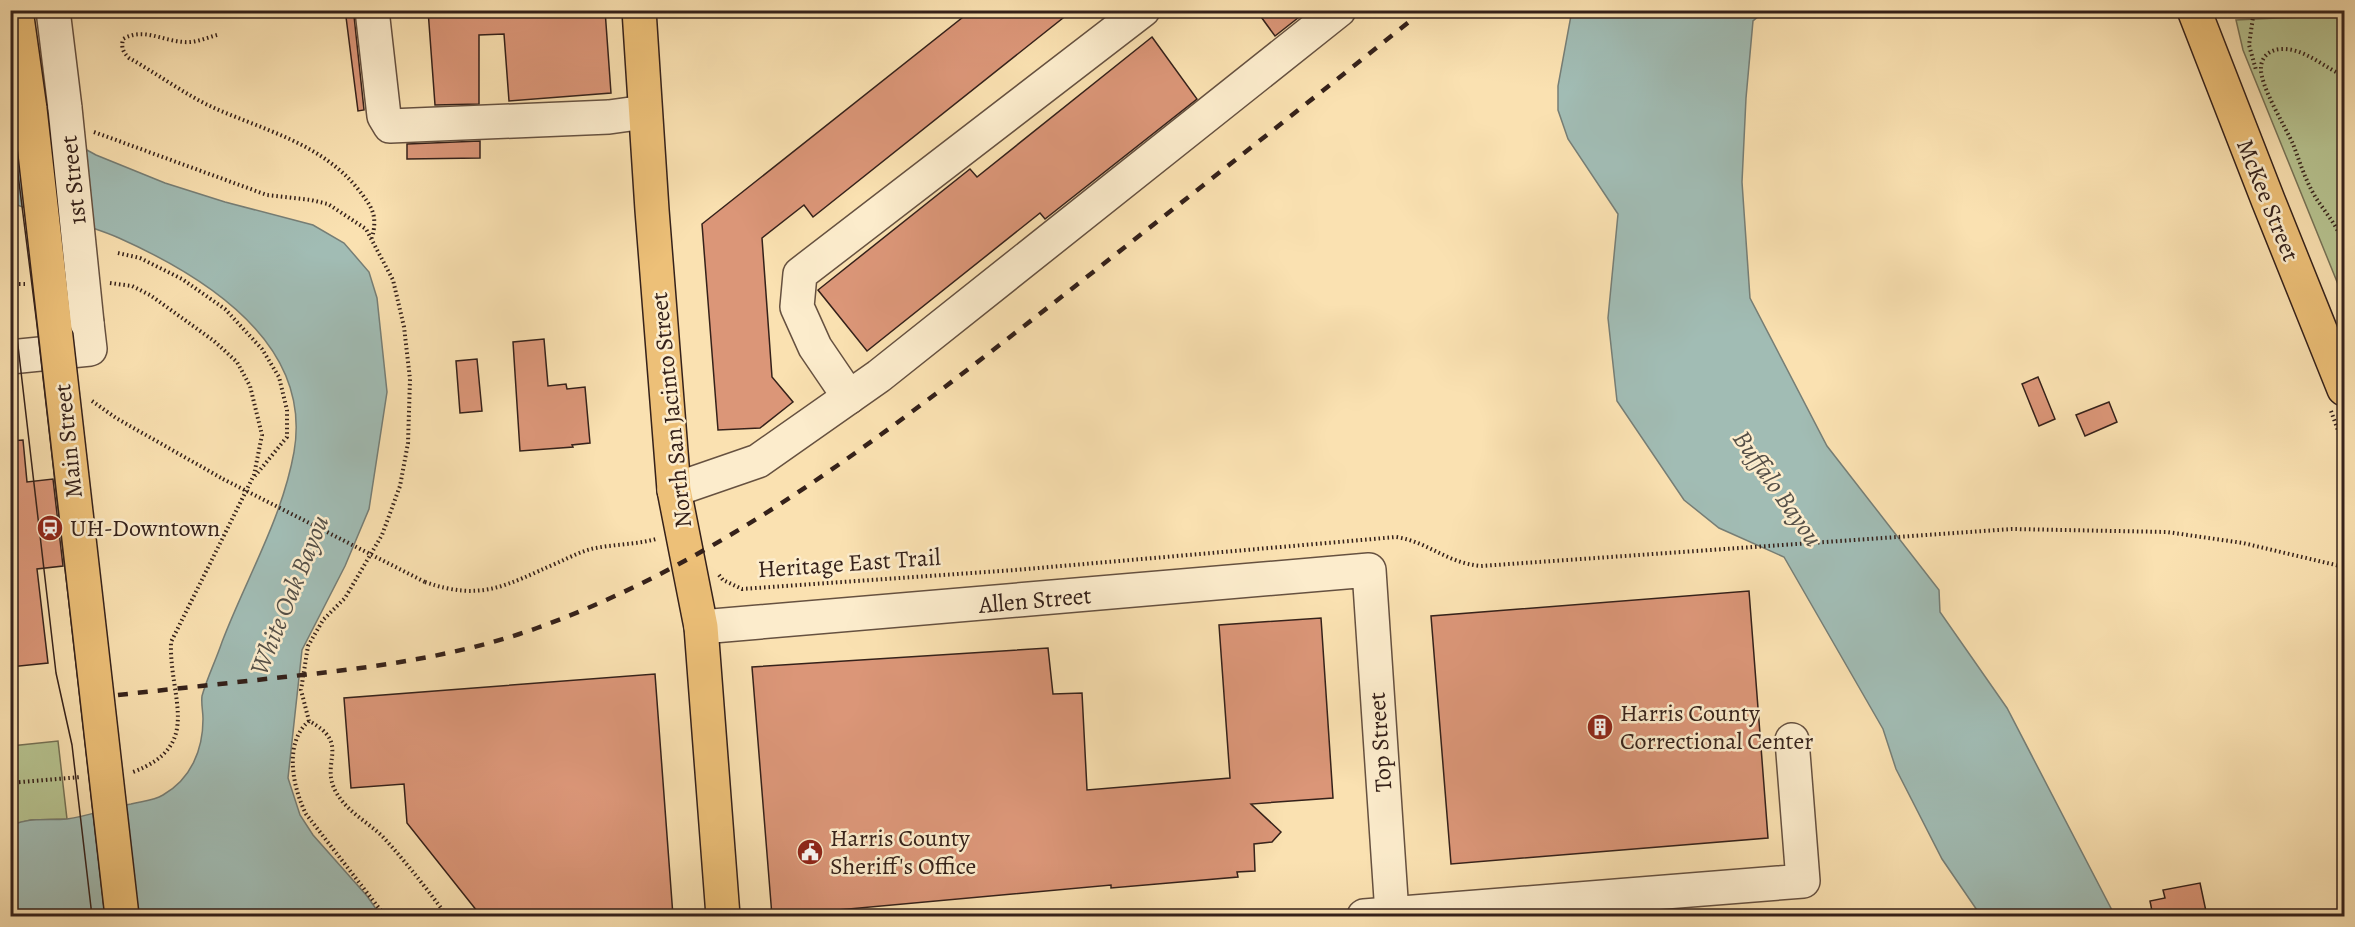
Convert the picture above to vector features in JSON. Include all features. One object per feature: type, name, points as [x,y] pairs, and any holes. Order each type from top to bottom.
[{"type":"main road","name":"Main Street","points":[[16,10],[30,109],[122,916]]},
{"type":"main road","name":"North San Jacinto Street","points":[[639,10],[674,490],[701,627],[723,916]]},
{"type":"main road","name":"McKee Street","points":[[2199,22],[2344,388]]},
{"type":"street","name":"1st Street","points":[[10,357],[89,336],[65,108],[52,10]]},
{"type":"street","points":[[372,10],[384,117],[390,126],[609,117],[645,112]]},
{"type":"street","points":[[849,397],[815,346],[797,307],[800,274],[1143,10]]},
{"type":"street","points":[[674,490],[758,461],[879,376],[1339,10]]},
{"type":"street","name":"Allen Street","points":[[701,627],[1369,570]]},
{"type":"street","name":"Top Street","points":[[1369,570],[1378,915]]},
{"type":"street","points":[[1378,915],[1475,912],[1803,881],[1792,740]]},
{"type":"path","points":[[2254,10],[2249,45],[2258,70],[2309,185],[2334,223],[2344,247]]},
{"type":"path","points":[[217,35],[196,42],[183,42],[142,33],[131,34],[123,39],[122,45],[129,58],[211,106],[279,133],[314,151],[350,180],[373,210],[376,225],[372,239]]},
{"type":"path","points":[[2258,70],[2265,56],[2273,50],[2283,49],[2305,55],[2344,76]]},
{"type":"path","points":[[2245,70],[2258,70]]},
{"type":"path","points":[[91,130],[267,195],[328,204],[366,229],[393,280],[404,327],[410,380],[408,443],[400,486],[382,535],[345,598],[323,620],[308,646],[301,690],[309,721],[319,726],[332,742],[332,782],[342,801],[381,835],[411,868],[447,916]]},
{"type":"path","points":[[118,252],[140,258],[182,279],[225,309],[262,349],[279,377],[287,410],[287,437],[251,481]]},
{"type":"path","points":[[100,283],[132,286],[150,294],[214,341],[237,362],[250,386],[262,435],[261,448],[251,481],[171,642],[171,665],[180,721],[175,739],[164,756],[148,766],[133,772],[122,773]]},
{"type":"path","points":[[10,284],[33,284]]},
{"type":"path","points":[[116,418],[223,479],[425,582],[448,590],[488,591],[590,549],[651,541]]},
{"type":"path","points":[[1481,566],[2012,529],[2142,530],[2178,533],[2242,543],[2344,567]]},
{"type":"path","name":"Heritage East Trail","points":[[715,566],[723,580],[742,589],[1040,568]]},
{"type":"path","points":[[309,721],[301,728],[295,747],[293,765],[298,796],[313,823],[382,912],[390,916]]},
{"type":"path","points":[[10,783],[88,776]]},
{"type":"green space","points":[[2344,15],[2344,299],[2243,50],[2236,20]]},
{"type":"green space","points":[[58,741],[67,819],[31,820],[11,825],[11,746]]},
{"type":"water","name":"Buffalo Bayou","points":[[1572,10],[1765,11],[1753,21],[1746,98],[1742,182],[1750,298],[1827,446],[1939,590],[1940,612],[2007,708],[2115,916],[1981,916],[1942,859],[1896,769],[1883,729],[1784,557],[1719,528],[1684,500],[1617,401],[1608,318],[1618,214],[1568,139],[1558,110],[1558,86]]},
{"type":"water","name":"White Oak Bayou","points":[[10,108],[96,155],[165,183],[225,202],[313,225],[344,243],[369,272],[377,298],[387,392],[369,509],[345,566],[302,650],[288,778],[300,815],[313,835],[367,896],[381,916],[11,916],[11,825],[30,820],[75,818],[155,799],[181,781],[194,763],[201,742],[204,689],[231,618],[272,525],[288,477],[294,452],[295,413],[287,378],[269,346],[246,318],[217,294],[185,272],[119,238],[11,203]]},
{"type":"building","points":[[428,10],[605,10],[611,93],[509,101],[504,34],[479,35],[479,104],[435,105]]},
{"type":"building","points":[[972,10],[1073,10],[813,217],[804,205],[762,238],[772,377],[793,402],[760,428],[718,430],[702,224]]},
{"type":"building","points":[[1256,10],[1308,10],[1275,36]]},
{"type":"building","points":[[354,16],[364,110],[358,111],[346,17]]},
{"type":"building","points":[[1152,37],[1197,99],[1045,219],[1040,213],[867,351],[818,290],[970,169],[977,177]]},
{"type":"building","points":[[480,141],[480,158],[407,159],[407,144]]},
{"type":"building","points":[[544,339],[548,386],[566,384],[567,389],[585,387],[590,443],[572,445],[573,447],[520,451],[513,342]]},
{"type":"building","points":[[477,359],[482,411],[460,413],[456,361]]},
{"type":"building","points":[[2038,377],[2055,419],[2039,426],[2022,384]]},
{"type":"building","points":[[2109,402],[2117,422],[2085,436],[2076,415]]},
{"type":"building","points":[[23,440],[27,482],[53,479],[63,566],[37,569],[48,663],[10,667],[10,441]]},
{"type":"building","name":"Harris County Correctional Center","points":[[1749,591],[1768,838],[1451,864],[1431,616]]},
{"type":"building","points":[[1321,618],[1333,798],[1251,804],[1281,832],[1272,842],[1254,844],[1255,871],[1237,872],[1238,877],[1111,888],[1111,885],[772,916],[752,667],[1048,648],[1053,694],[1082,693],[1087,790],[1230,778],[1219,625]]},
{"type":"building","points":[[655,674],[673,916],[481,916],[407,823],[404,784],[351,788],[344,698]]},
{"type":"building","points":[[2200,883],[2207,916],[2153,916],[2150,901],[2165,898],[2163,890]]},
{"type":"tram line","points":[[10,111],[105,916]]},
{"type":"tram line","points":[[10,257],[15,320],[56,673],[72,745],[92,916]]},
{"type":"railway","points":[[118,695],[348,670],[475,647],[537,628],[606,600],[672,568],[799,492],[920,406],[1424,10]]},
{"type":"place","name":"UH-Downtown","points":[[50,528]]},
{"type":"place","name":"Harris County Correctional Center","points":[[1600,727]]},
{"type":"place","name":"Harris County Sheriff's Office","points":[[810,852]]}]
